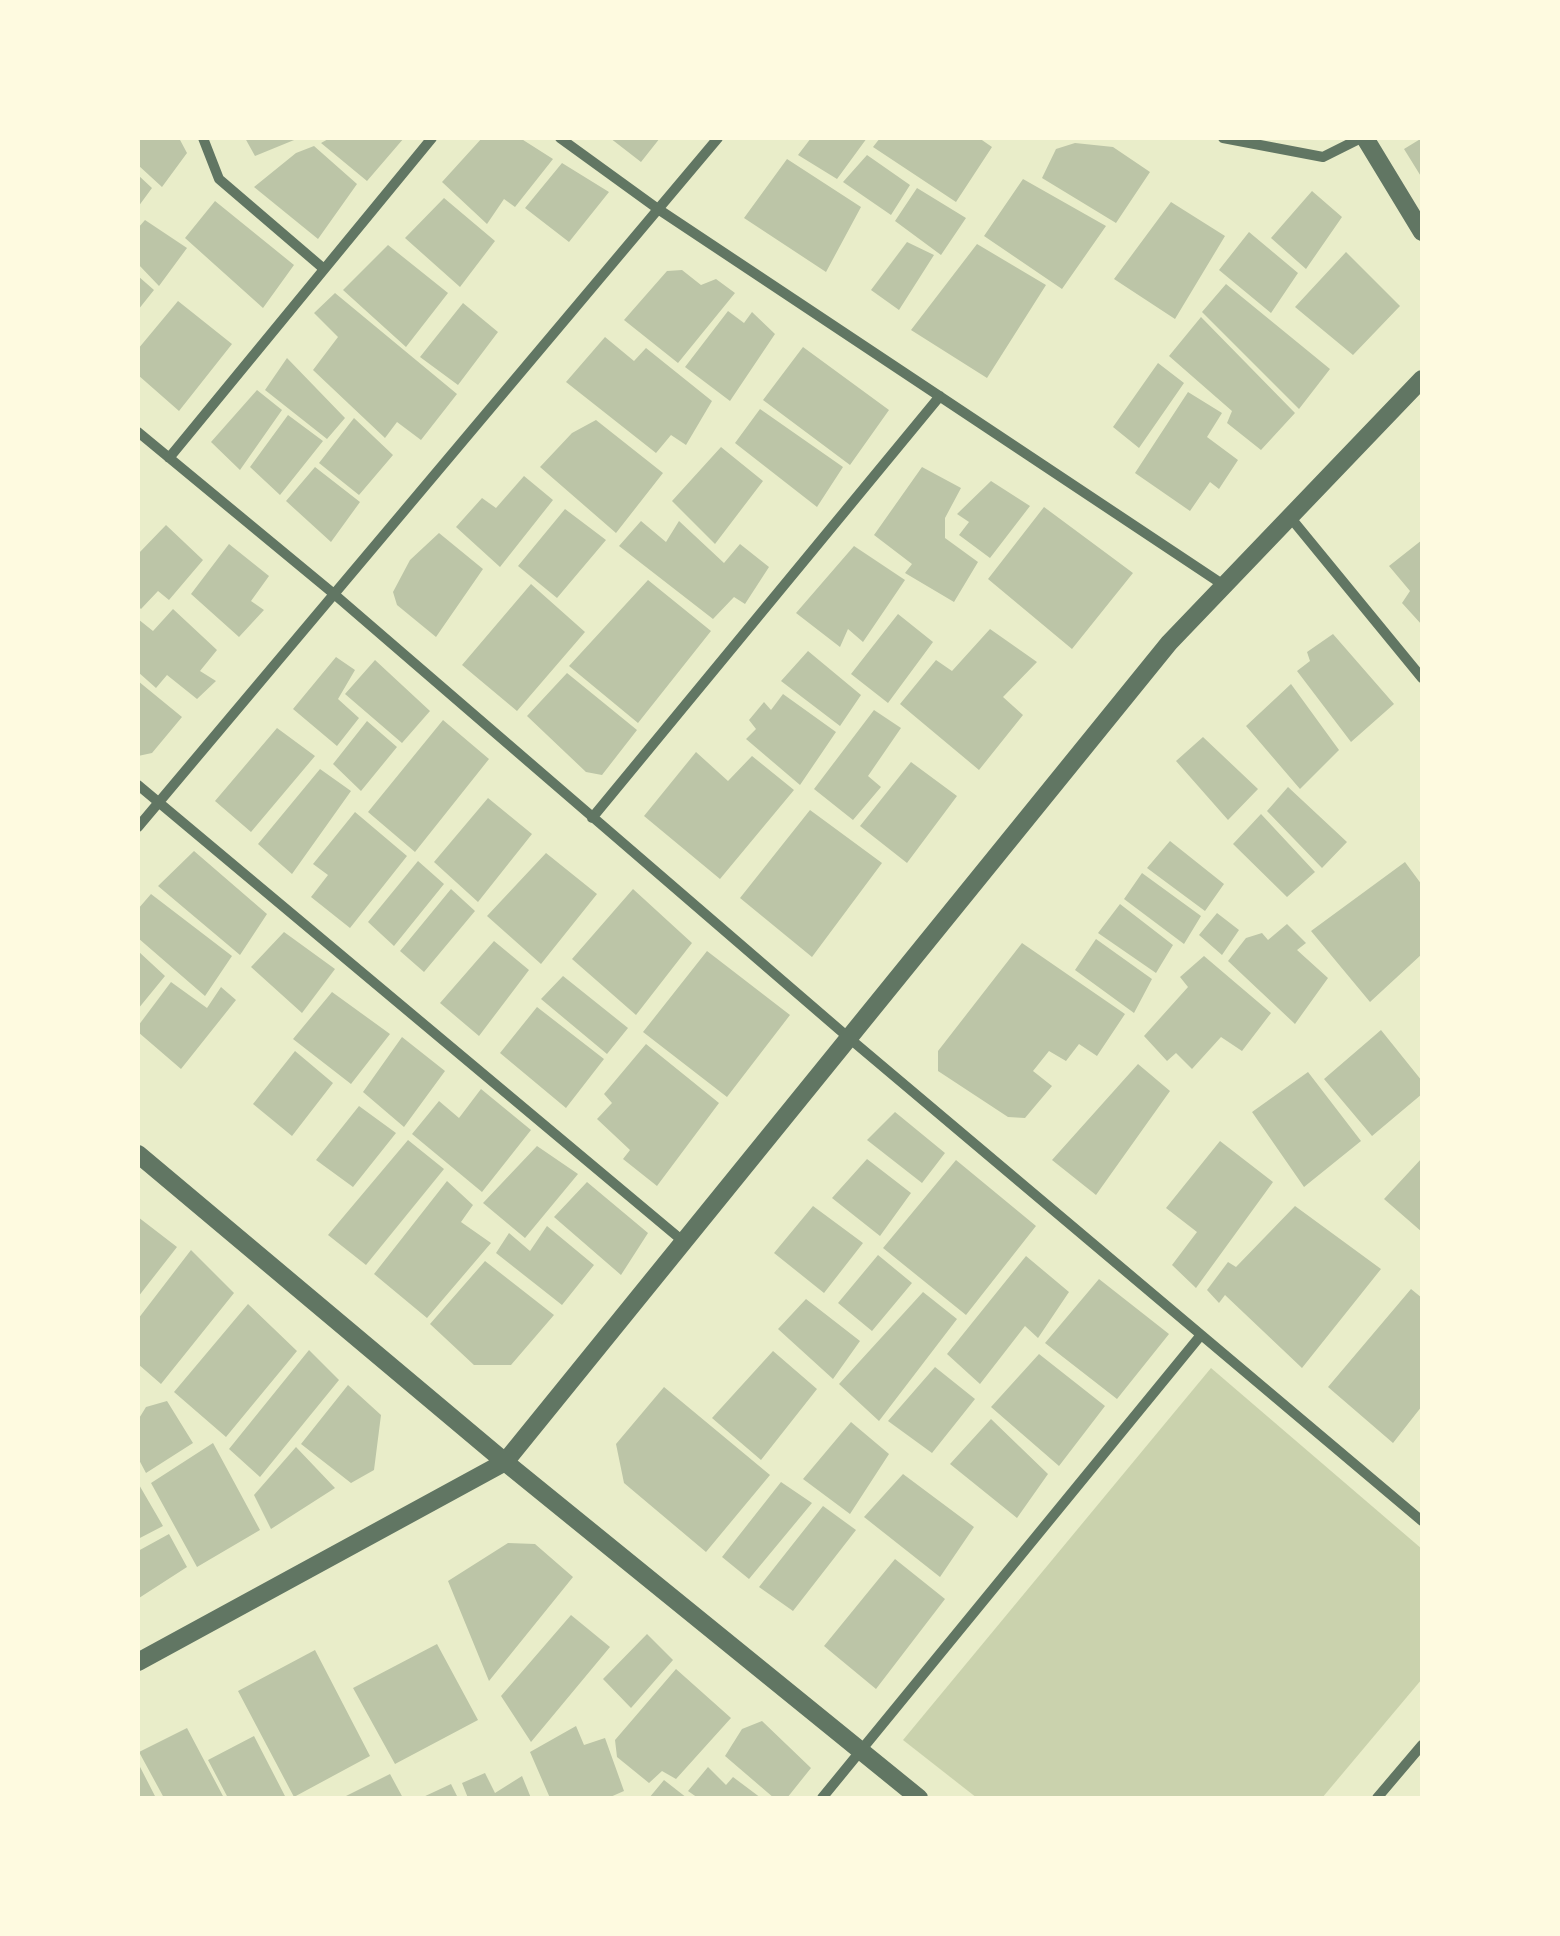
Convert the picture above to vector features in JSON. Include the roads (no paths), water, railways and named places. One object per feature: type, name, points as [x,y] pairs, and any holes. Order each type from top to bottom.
[{"type":"street","points":[[203,138],[220,178],[324,269]]},
{"type":"street","points":[[168,458],[432,138]]},
{"type":"street","points":[[560,138],[658,208],[1224,586]]},
{"type":"street","points":[[138,827],[718,138]]},
{"type":"street","points":[[1223,138],[1323,157],[1363,138],[1422,232]]},
{"type":"street","points":[[139,1657],[505,1462],[1168,643],[1422,379]]},
{"type":"street","points":[[592,818],[940,396]]},
{"type":"street","points":[[138,432],[334,594],[848,1038],[1422,1521]]},
{"type":"street","points":[[1290,517],[1422,678]]},
{"type":"street","points":[[138,786],[684,1242]]},
{"type":"street","points":[[138,1154],[505,1462],[919,1798]]},
{"type":"street","points":[[822,1798],[1201,1335]]},
{"type":"street","points":[[1377,1798],[1422,1745]]}]
